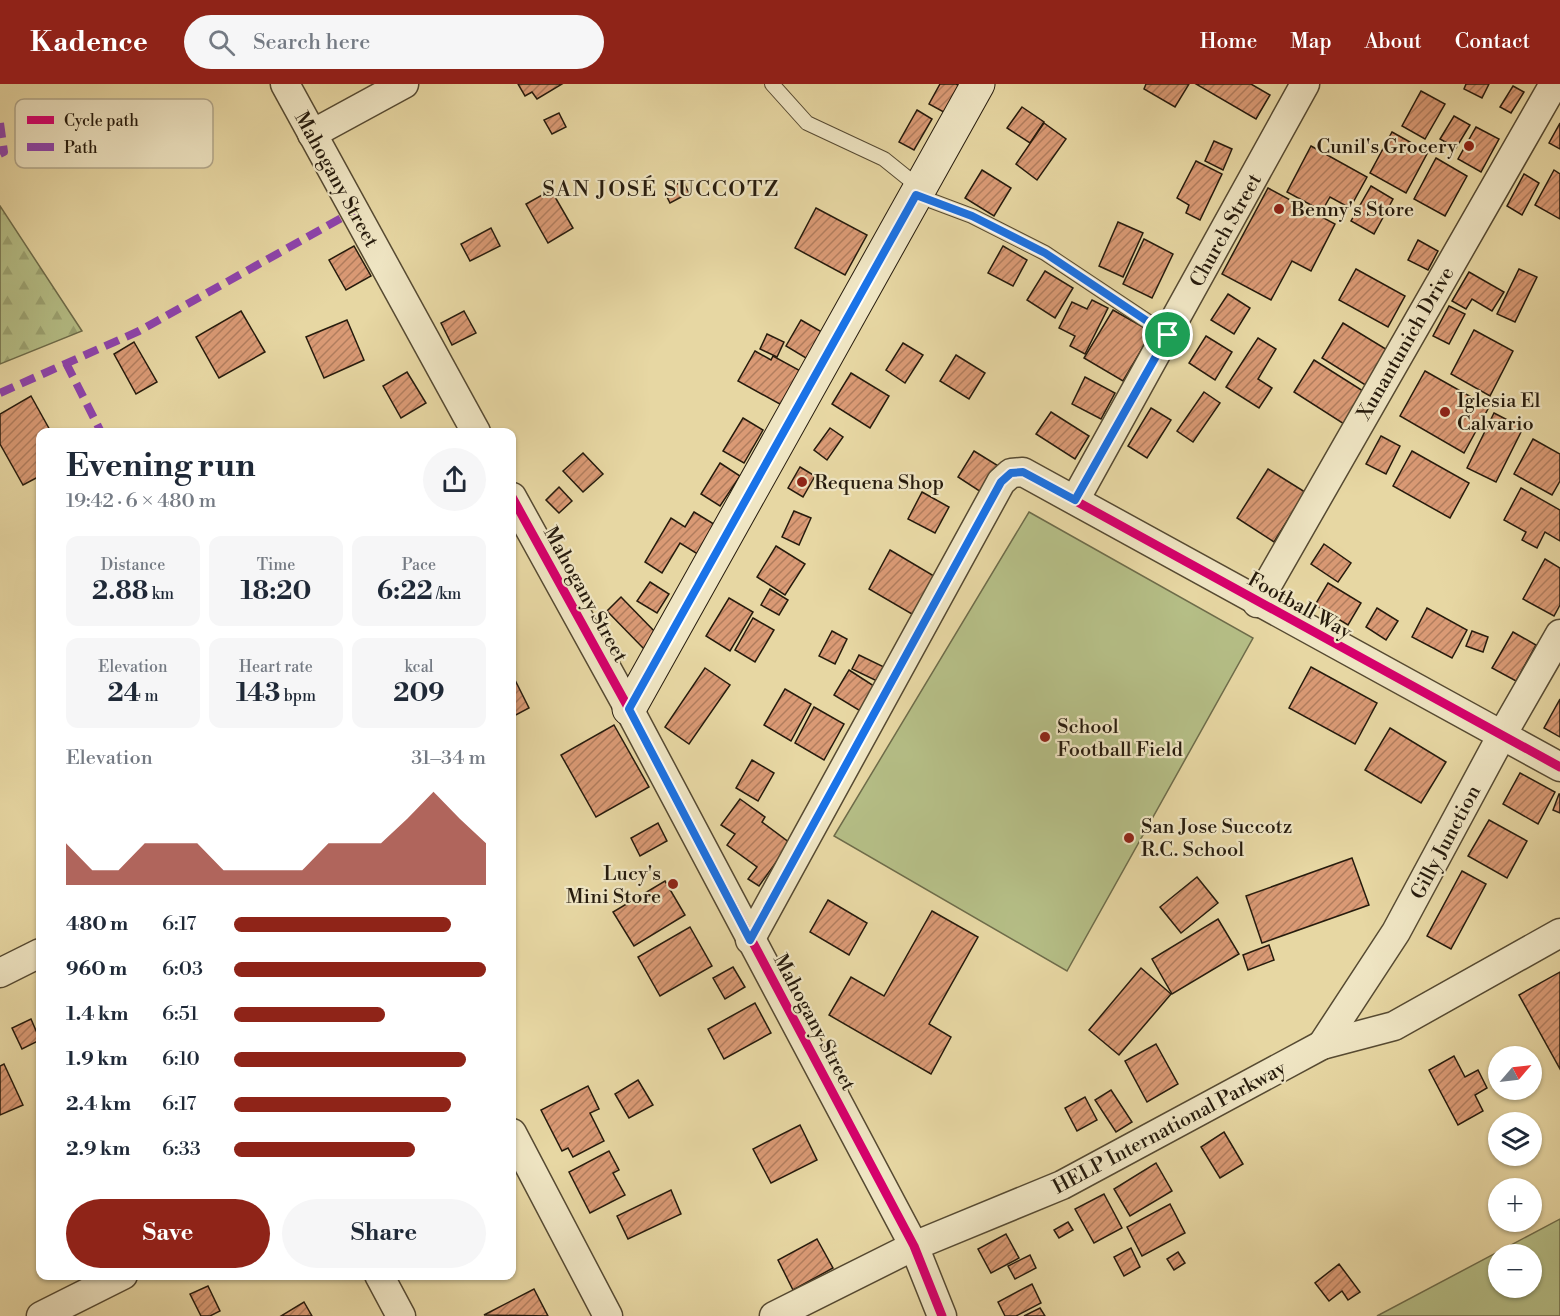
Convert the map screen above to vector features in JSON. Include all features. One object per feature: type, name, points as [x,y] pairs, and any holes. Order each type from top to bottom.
[{"type":"street","name":"Mahogany Street","points":[[285,84],[474,428]]},
{"type":"street","points":[[312,134],[404,84]]},
{"type":"street","points":[[629,709],[978,84]]},
{"type":"street","name":"Church Street","points":[[1075,500],[1305,84]]},
{"type":"street","name":"Xunantunich Drive","points":[[1257,603],[1554,84]]},
{"type":"street","name":"Football Way","points":[[750,940],[1001,482],[1011,473],[1023,472],[1257,603],[1560,767]]},
{"type":"street","name":"Mahogany Street","points":[[516,503],[629,709],[914,1246],[942,1316]]},
{"type":"street","name":"Gilly Junction","points":[[1322,1045],[1396,933],[1502,735],[1560,634]]},
{"type":"street","name":"HELP International Parkway","points":[[774,1316],[914,1246],[1062,1185],[1322,1045],[1394,1026],[1560,933]]},
{"type":"street","points":[[0,972],[36,954]]},
{"type":"street","points":[[516,1141],[608,1316]]},
{"type":"street","points":[[41,1316],[113,1280]]},
{"type":"street","points":[[382,1280],[401,1316]]},
{"type":"lane","points":[[772,84],[807,123],[884,159],[918,192],[1045,253],[1168,335]]},
{"type":"green space","points":[[0,206],[82,331],[0,364]]},
{"type":"green space","name":"School Football Field","points":[[1029,512],[1253,638],[1067,971],[834,836]]},
{"type":"green space","points":[[1560,1219],[1560,1316],[1377,1316],[1488,1257],[1488,1298],[1542,1298],[1542,1244],[1513,1244],[1535,1232],[1542,1232],[1542,1229]]},
{"type":"building","points":[[518,84],[562,84],[537,99],[532,92],[525,96]]},
{"type":"building","points":[[940,84],[956,84],[966,89],[951,116],[929,104]]},
{"type":"building","points":[[1146,84],[1189,84],[1175,107],[1144,89]]},
{"type":"building","points":[[1196,84],[1251,84],[1270,95],[1256,119]]},
{"type":"building","points":[[1466,84],[1489,84],[1482,98],[1464,89]]},
{"type":"building","points":[[1513,86],[1524,92],[1511,113],[1500,107]]},
{"type":"building","points":[[1421,91],[1445,104],[1425,139],[1402,126]]},
{"type":"building","points":[[1022,107],[1044,122],[1030,143],[1007,128]]},
{"type":"building","points":[[917,110],[932,119],[914,150],[899,142]]},
{"type":"building","points":[[559,113],[566,127],[552,134],[544,120]]},
{"type":"building","points":[[1454,116],[1470,125],[1456,148],[1440,139]]},
{"type":"building","points":[[1044,123],[1066,139],[1037,180],[1016,164]]},
{"type":"building","points":[[1560,123],[1560,149],[1549,143]]},
{"type":"building","points":[[1476,127],[1499,139],[1481,172],[1458,159]]},
{"type":"building","points":[[1392,132],[1428,152],[1406,193],[1370,173]]},
{"type":"building","points":[[1214,141],[1232,149],[1223,170],[1205,161]]},
{"type":"building","points":[[1311,146],[1367,177],[1350,208],[1330,197],[1322,211],[1287,192]]},
{"type":"building","points":[[1436,158],[1467,176],[1445,216],[1414,199]]},
{"type":"building","points":[[1196,161],[1222,174],[1200,220],[1186,213],[1189,205],[1177,198]]},
{"type":"building","points":[[982,170],[1011,188],[994,216],[965,198]]},
{"type":"building","points":[[1554,170],[1560,174],[1560,219],[1535,205]]},
{"type":"building","points":[[1524,174],[1539,183],[1522,215],[1507,206]]},
{"type":"building","points":[[683,181],[689,193],[670,203],[664,191]]},
{"type":"building","points":[[1371,186],[1393,199],[1374,234],[1351,221]]},
{"type":"building","points":[[1268,188],[1335,224],[1311,271],[1292,261],[1271,300],[1222,274]]},
{"type":"building","points":[[551,190],[573,228],[548,243],[526,204]]},
{"type":"building","points":[[816,208],[867,235],[845,275],[795,248]]},
{"type":"building","points":[[1118,222],[1143,233],[1123,277],[1099,266]]},
{"type":"building","points":[[491,228],[500,246],[470,261],[461,244]]},
{"type":"building","points":[[1144,239],[1173,254],[1152,298],[1123,284]]},
{"type":"building","points":[[1418,240],[1438,251],[1428,270],[1408,260]]},
{"type":"building","points":[[354,246],[371,276],[346,290],[329,260]]},
{"type":"building","points":[[1003,246],[1027,260],[1013,286],[988,273]]},
{"type":"building","points":[[1356,269],[1405,296],[1388,327],[1339,300]]},
{"type":"building","points":[[1519,269],[1537,277],[1515,322],[1497,314]]},
{"type":"building","points":[[1045,271],[1073,288],[1055,318],[1027,300]]},
{"type":"building","points":[[1469,272],[1504,292],[1492,311],[1472,299],[1466,309],[1452,301]]},
{"type":"building","points":[[1228,294],[1250,308],[1234,334],[1211,320]]},
{"type":"building","points":[[1092,300],[1108,308],[1085,354],[1070,346],[1075,336],[1059,328],[1072,302],[1087,309]]},
{"type":"building","points":[[1449,306],[1465,314],[1449,344],[1433,336]]},
{"type":"building","points":[[1113,310],[1152,332],[1123,381],[1084,358]]},
{"type":"building","points":[[241,311],[265,352],[219,378],[196,337]]},
{"type":"building","points":[[464,311],[476,333],[452,345],[441,323]]},
{"type":"building","points":[[347,320],[364,360],[324,378],[306,337]]},
{"type":"building","points":[[801,320],[827,335],[811,361],[786,346]]},
{"type":"building","points":[[1343,323],[1389,351],[1367,386],[1322,358]]},
{"type":"building","points":[[1474,330],[1513,351],[1490,396],[1451,374]]},
{"type":"building","points":[[767,334],[784,342],[777,357],[760,349]]},
{"type":"building","points":[[1206,336],[1232,352],[1215,380],[1189,363]]},
{"type":"building","points":[[1258,338],[1276,349],[1258,379],[1272,388],[1259,408],[1226,387]]},
{"type":"building","points":[[134,342],[157,382],[136,394],[114,354]]},
{"type":"building","points":[[903,343],[923,355],[905,383],[886,370]]},
{"type":"building","points":[[755,351],[771,360],[773,356],[806,374],[787,408],[738,381]]},
{"type":"building","points":[[956,355],[985,373],[969,399],[940,381]]},
{"type":"building","points":[[1314,360],[1363,391],[1344,424],[1294,392]]},
{"type":"building","name":"Iglesia El Calvario","points":[[1425,371],[1489,407],[1464,453],[1400,416]]},
{"type":"building","points":[[407,372],[426,403],[401,418],[383,386]]},
{"type":"building","points":[[851,373],[889,396],[870,428],[832,404]]},
{"type":"building","points":[[1085,377],[1115,393],[1101,419],[1072,404]]},
{"type":"building","points":[[1204,392],[1220,403],[1193,442],[1177,431]]},
{"type":"building","points":[[31,396],[49,428],[36,428],[36,478],[23,485],[0,444],[0,414]]},
{"type":"building","points":[[1151,408],[1171,420],[1147,458],[1128,446]]},
{"type":"building","points":[[1051,412],[1089,436],[1075,459],[1036,434]]},
{"type":"building","points":[[1494,413],[1523,428],[1496,482],[1467,468]]},
{"type":"building","points":[[743,418],[763,430],[744,463],[723,451]]},
{"type":"building","points":[[830,428],[843,437],[827,460],[814,450]]},
{"type":"building","points":[[1381,436],[1400,446],[1386,474],[1366,464]]},
{"type":"building","points":[[1533,439],[1560,454],[1560,481],[1552,495],[1514,474]]},
{"type":"building","points":[[974,451],[1000,467],[984,494],[958,477]]},
{"type":"building","points":[[1412,451],[1469,483],[1450,518],[1393,486]]},
{"type":"building","points":[[583,453],[603,474],[583,492],[563,471]]},
{"type":"building","points":[[720,463],[740,476],[720,506],[701,494]]},
{"type":"building","name":"Requena Shop","points":[[800,467],[815,476],[803,497],[788,488]]},
{"type":"building","points":[[1268,469],[1305,492],[1274,542],[1237,518]]},
{"type":"building","points":[[559,487],[572,501],[559,513],[546,500]]},
{"type":"building","points":[[1521,488],[1560,510],[1560,541],[1545,532],[1537,548],[1522,540],[1526,532],[1504,520]]},
{"type":"building","points":[[922,492],[949,507],[935,533],[908,519]]},
{"type":"building","points":[[794,511],[811,518],[799,545],[782,537]]},
{"type":"building","points":[[694,512],[722,529],[704,558],[680,543],[662,573],[645,562],[671,518],[685,527]]},
{"type":"building","points":[[1324,544],[1351,563],[1338,582],[1311,564]]},
{"type":"building","points":[[776,546],[805,564],[785,595],[757,577]]},
{"type":"building","points":[[890,550],[939,579],[917,617],[869,589]]},
{"type":"building","points":[[1545,559],[1560,568],[1560,605],[1554,616],[1523,599]]},
{"type":"building","points":[[650,582],[669,594],[657,613],[637,601]]},
{"type":"building","points":[[1328,583],[1361,603],[1348,625],[1315,605]]},
{"type":"building","points":[[770,589],[788,600],[779,615],[761,605]]},
{"type":"building","points":[[621,597],[658,635],[644,649],[607,611]]},
{"type":"building","points":[[729,598],[753,612],[730,651],[706,636]]},
{"type":"building","points":[[1377,608],[1398,621],[1386,640],[1366,627]]},
{"type":"building","points":[[1427,608],[1467,630],[1452,658],[1412,637]]},
{"type":"building","points":[[753,618],[774,630],[755,662],[735,650]]},
{"type":"building","points":[[832,631],[847,639],[835,664],[819,656]]},
{"type":"building","points":[[1472,631],[1488,637],[1483,652],[1466,646]]},
{"type":"building","points":[[1513,632],[1536,645],[1516,681],[1492,668]]},
{"type":"building","points":[[859,655],[884,667],[877,681],[852,669]]},
{"type":"building","points":[[1311,667],[1377,703],[1355,744],[1289,708]]},
{"type":"building","points":[[705,668],[730,685],[689,744],[665,727]]},
{"type":"building","points":[[849,670],[877,688],[862,712],[834,695]]},
{"type":"building","points":[[516,682],[529,708],[516,715]]},
{"type":"building","points":[[785,689],[811,704],[791,741],[764,725]]},
{"type":"building","points":[[1560,699],[1560,737],[1544,728]]},
{"type":"building","points":[[814,707],[844,724],[824,760],[795,743]]},
{"type":"building","points":[[614,725],[649,787],[596,817],[561,755]]},
{"type":"building","points":[[1390,728],[1446,762],[1421,803],[1365,770]]},
{"type":"building","points":[[752,760],[774,773],[758,801],[736,788]]},
{"type":"building","points":[[1520,773],[1555,792],[1538,824],[1503,804]]},
{"type":"building","points":[[1560,794],[1560,813],[1553,810]]},
{"type":"building","points":[[740,799],[765,817],[762,822],[790,843],[759,886],[748,879],[757,867],[727,845],[735,834],[721,825]]},
{"type":"building","points":[[1489,820],[1527,841],[1507,878],[1468,856]]},
{"type":"building","points":[[658,823],[667,841],[640,856],[631,838]]},
{"type":"building","points":[[1352,858],[1369,905],[1262,943],[1246,896]]},
{"type":"building","points":[[1462,871],[1486,884],[1451,949],[1427,936]]},
{"type":"building","points":[[1197,877],[1218,903],[1181,933],[1160,907]]},
{"type":"building","points":[[665,881],[685,915],[634,946],[613,912]]},
{"type":"building","points":[[828,900],[867,923],[849,955],[810,932]]},
{"type":"building","points":[[932,911],[978,937],[929,1024],[951,1037],[931,1074],[829,1015],[851,977],[884,996]]},
{"type":"building","points":[[1218,919],[1239,954],[1172,994],[1152,959]]},
{"type":"building","points":[[690,927],[712,966],[660,996],[638,957]]},
{"type":"building","points":[[1269,945],[1274,960],[1248,970],[1243,955]]},
{"type":"building","points":[[733,967],[745,987],[725,999],[713,978]]},
{"type":"building","points":[[1141,968],[1171,994],[1119,1055],[1089,1030]]},
{"type":"building","points":[[1560,972],[1560,1069],[1519,995]]},
{"type":"building","points":[[755,1003],[771,1033],[724,1059],[708,1029]]},
{"type":"building","points":[[31,1019],[36,1031],[36,1042],[22,1049],[12,1028]]},
{"type":"building","points":[[1156,1044],[1178,1084],[1147,1102],[1125,1061]]},
{"type":"building","points":[[1454,1056],[1465,1077],[1478,1070],[1487,1088],[1475,1095],[1483,1111],[1458,1125],[1429,1070]]},
{"type":"building","points":[[4,1064],[23,1105],[0,1115],[0,1066]]},
{"type":"building","points":[[638,1080],[653,1105],[629,1118],[615,1094]]},
{"type":"building","points":[[588,1086],[599,1109],[590,1113],[604,1141],[573,1157],[568,1148],[562,1151],[541,1110]]},
{"type":"building","points":[[1111,1090],[1132,1122],[1116,1132],[1095,1100]]},
{"type":"building","points":[[1085,1097],[1097,1120],[1077,1131],[1065,1108]]},
{"type":"building","points":[[800,1125],[817,1160],[771,1183],[753,1149]]},
{"type":"building","points":[[1224,1132],[1243,1164],[1220,1178],[1201,1147]]},
{"type":"building","points":[[609,1151],[619,1170],[613,1173],[625,1195],[590,1213],[569,1172]]},
{"type":"building","points":[[1156,1163],[1172,1191],[1130,1216],[1114,1189]]},
{"type":"building","points":[[671,1190],[681,1214],[628,1239],[617,1216]]},
{"type":"building","points":[[1104,1194],[1122,1228],[1094,1243],[1075,1209]]},
{"type":"building","points":[[1170,1204],[1185,1233],[1142,1256],[1127,1227]]},
{"type":"building","points":[[1068,1222],[1073,1230],[1059,1238],[1054,1230]]},
{"type":"building","points":[[1006,1234],[1019,1258],[991,1273],[978,1249]]},
{"type":"building","points":[[817,1239],[833,1268],[793,1290],[778,1260]]},
{"type":"building","points":[[1131,1248],[1140,1267],[1124,1276],[1114,1257]]},
{"type":"building","points":[[1178,1252],[1185,1263],[1174,1270],[1167,1259]]},
{"type":"building","points":[[1030,1255],[1036,1268],[1015,1279],[1008,1266]]},
{"type":"building","points":[[1339,1264],[1360,1292],[1348,1300],[1342,1291],[1329,1301],[1315,1283]]},
{"type":"building","points":[[1032,1284],[1041,1303],[1016,1316],[1005,1316],[998,1302]]},
{"type":"building","points":[[208,1286],[220,1311],[210,1316],[201,1316],[190,1294]]},
{"type":"building","points":[[534,1289],[548,1316],[484,1315]]},
{"type":"building","points":[[304,1302],[312,1316],[281,1316]]},
{"type":"building","points":[[1040,1308],[1045,1316],[1024,1316]]},
{"type":"marked path","points":[[0,123],[4,152],[0,154]]},
{"type":"marked path","points":[[0,393],[139,331],[354,211]]},
{"type":"marked path","points":[[66,363],[99,428]]},
{"type":"cycle path","points":[[750,940],[1001,482],[1011,473],[1023,472],[1560,767]]},
{"type":"cycle path","points":[[516,504],[629,709],[914,1246],[942,1316]]},
{"type":"place","name":"Cunil's Grocery","points":[[1469,146]]},
{"type":"place","name":"Benny's Store","points":[[1279,209]]},
{"type":"place","name":"Iglesia El Calvario","points":[[1445,412]]},
{"type":"place","name":"Requena Shop","points":[[802,482]]},
{"type":"place","name":"School Football Field","points":[[1045,737]]},
{"type":"place","name":"San Jose Succotz R.C. School","points":[[1129,838]]},
{"type":"place","name":"Lucy's Mini Store","points":[[673,884]]},
{"type":"district","name":"SAN JOSÉ SUCCOTZ","points":[[661,188]]},
{"type":"route","points":[[916,195],[972,216],[1045,253],[1168,335],[1075,500],[1023,472],[1011,473],[1001,482],[750,940],[629,709],[916,195]]}]
